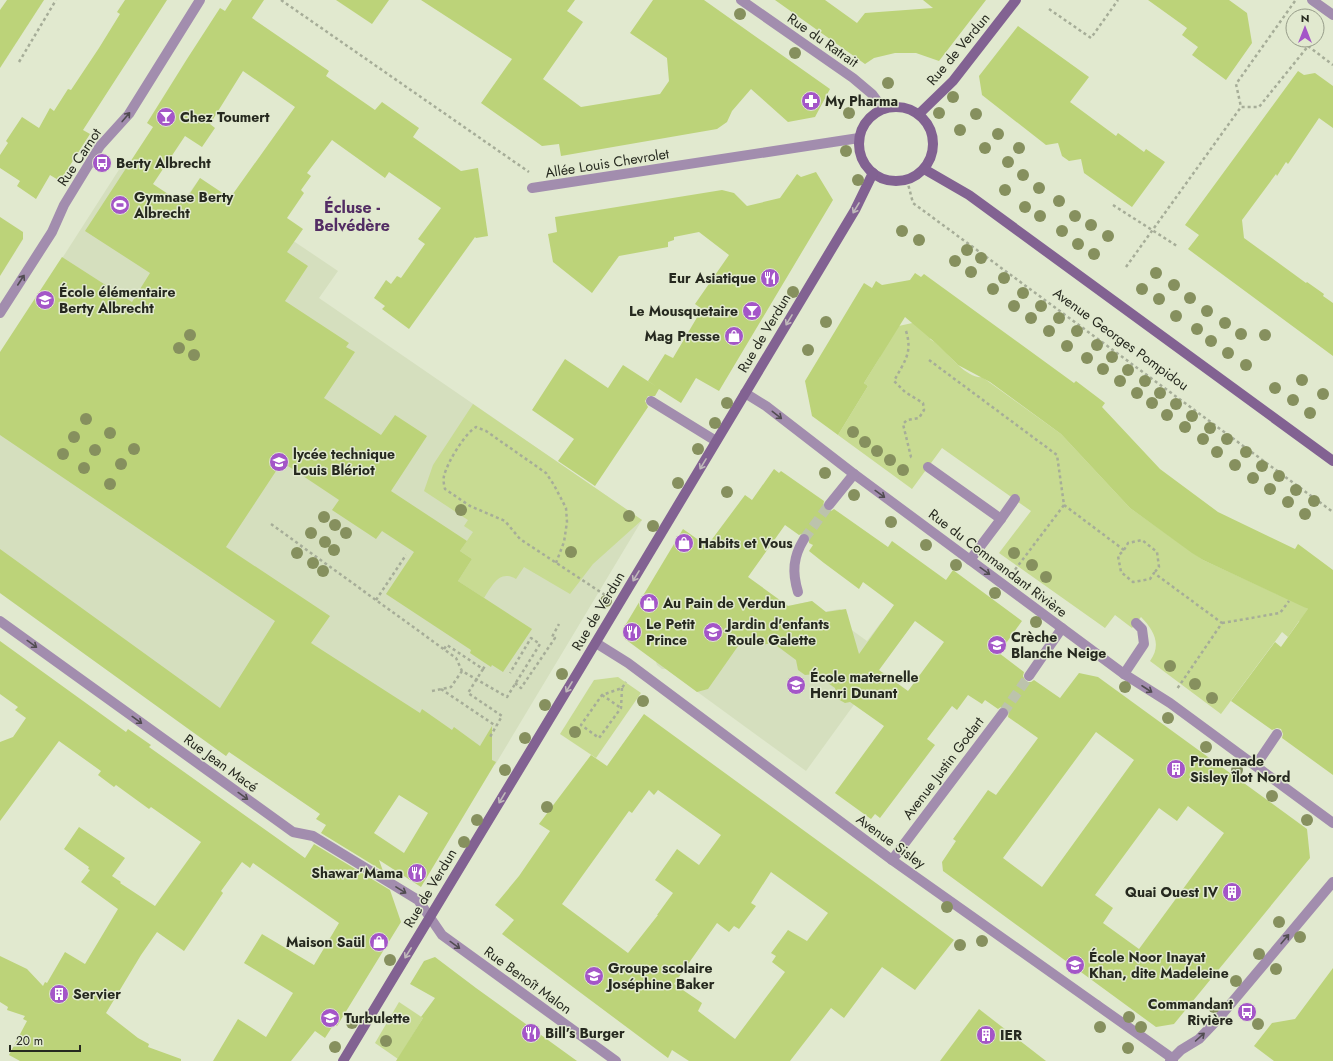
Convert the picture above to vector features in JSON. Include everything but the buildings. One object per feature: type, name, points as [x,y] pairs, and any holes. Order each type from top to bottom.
[{"type":"street","name":"Rue Carnot","points":[[0,313],[52,232],[64,205],[100,146],[129,114],[200,0]]},
{"type":"street","name":"Rue du Ratrait","points":[[741,0],[853,78],[872,94],[883,109]]},
{"type":"street","name":"Rue de Verdun","points":[[920,114],[953,81],[1016,0]]},
{"type":"street","points":[[1312,0],[1333,15]]},
{"type":"street","points":[[902,107],[920,114],[930,127],[934,138],[932,155],[924,170],[907,180],[886,180],[873,173],[863,161],[859,150],[861,130],[870,117],[883,109],[902,107]]},
{"type":"street","name":"Allée Louis Chevrolet","points":[[532,188],[859,138]]},
{"type":"street","name":"Avenue Georges Pompidou","points":[[924,170],[969,195],[1333,461]]},
{"type":"street","name":"Rue de Verdun","points":[[343,1061],[596,643],[858,205],[873,173]]},
{"type":"street","name":"Rue du Commandant Rivière","points":[[745,393],[766,406],[854,474],[1124,674],[1170,703],[1333,823]]},
{"type":"street","points":[[651,401],[716,441]]},
{"type":"street","points":[[928,467],[1001,519]]},
{"type":"street","points":[[829,506],[854,474]]},
{"type":"street","points":[[970,560],[1015,499]]},
{"type":"street","points":[[798,592],[794,577],[794,560],[804,539]]},
{"type":"street","name":"Rue Jean Macé","points":[[0,621],[293,832],[314,836],[418,900],[430,916]]},
{"type":"street","points":[[1124,674],[1144,644],[1142,629],[1136,623]]},
{"type":"street","points":[[1029,676],[1062,628]]},
{"type":"street","name":"Avenue Sisley","points":[[596,643],[636,669],[892,860],[1172,1060]]},
{"type":"street","name":"Avenue Justin Godart","points":[[892,860],[1003,713]]},
{"type":"street","points":[[1256,765],[1277,734]]},
{"type":"street","points":[[1172,1060],[1181,1050],[1199,1039],[1218,1019],[1333,882]]},
{"type":"street","name":"Rue Benoît Malon","points":[[430,916],[442,935],[616,1061]]},
{"type":"path","points":[[19,62],[56,0]]},
{"type":"path","name":"Allée Louis Chevrolet","points":[[281,0],[528,171],[532,188]]},
{"type":"path","points":[[1048,9],[1091,38],[1118,0]]},
{"type":"path","points":[[1126,266],[1241,107],[1236,84],[1296,0]]},
{"type":"path","points":[[1241,107],[1260,107],[1306,48]]},
{"type":"path","points":[[1311,48],[1333,64]]},
{"type":"path","name":"Avenue Georges Pompidou","points":[[907,180],[913,204],[1333,512]]},
{"type":"path","points":[[1113,205],[1177,246]]},
{"type":"path","points":[[906,331],[910,342],[909,353],[894,381],[906,392],[922,403],[924,410],[919,418],[907,420],[903,424],[911,457],[928,467]]},
{"type":"path","points":[[929,360],[1057,455],[1064,505],[1018,566]]},
{"type":"path","points":[[556,564],[566,532],[566,508],[546,473],[486,431],[476,427],[469,431],[446,470],[443,478],[445,489],[470,506],[505,520],[520,540],[556,564],[619,604]]},
{"type":"path","points":[[1064,505],[1124,550]]},
{"type":"path","points":[[271,524],[456,658],[462,671],[507,697],[540,644],[531,638],[510,673]]},
{"type":"path","points":[[1142,540],[1157,552],[1159,567],[1154,573],[1150,578],[1133,582],[1121,572],[1118,556],[1128,543],[1142,540]]},
{"type":"path","points":[[376,600],[406,555]]},
{"type":"path","points":[[1154,573],[1222,623]]},
{"type":"path","points":[[1180,683],[1222,623],[1280,613],[1289,601]]},
{"type":"path","points":[[515,683],[521,688],[555,638],[552,636],[559,624]]},
{"type":"path","points":[[444,649],[447,645],[483,669]]},
{"type":"path","points":[[485,666],[468,693],[502,716],[490,737]]},
{"type":"path","points":[[622,688],[602,695],[580,725],[599,738],[621,708],[622,688],[636,669]]},
{"type":"path","points":[[432,691],[451,687],[462,671]]},
{"type":"path","points":[[441,689],[496,726]]},
{"type":"path","points":[[602,695],[621,708]]},
{"type":"shaded area","name":"lycée technique Louis Blériot","points":[[122,165],[182,203],[200,178],[338,271],[319,298],[642,520],[495,765],[301,637],[226,756],[0,593],[0,355]]},
{"type":"shaded area","name":"École maternelle Henri Dunant","points":[[748,577],[788,606],[812,601],[822,609],[823,612],[840,609],[848,615],[849,628],[867,641],[882,621],[893,620],[908,630],[806,771],[666,669],[662,669],[656,662]]},
{"type":"green space","points":[[917,322],[933,334],[930,339],[942,347],[960,367],[971,375],[982,377],[1061,434],[1130,508],[1203,560],[1279,595],[1283,591],[1320,618],[1299,621],[1288,637],[1282,632],[1221,714],[1150,661],[1154,655],[1156,643],[1155,638],[1150,627],[1141,617],[1132,628],[1115,615],[1105,628],[999,553],[1031,511],[942,448],[912,489],[838,435],[868,386],[864,383],[880,357],[875,353],[894,327]]},
{"type":"green space","points":[[473,404],[642,520],[593,564],[570,594],[524,567],[516,579],[510,576],[505,576],[497,580],[484,598],[458,581],[472,559],[460,551],[473,532],[464,526],[468,520],[424,491],[433,465]]},
{"type":"green space","points":[[618,677],[641,693],[596,758],[560,734],[594,680]]},
{"type":"green space","points":[[399,1002],[423,1018],[398,1059],[375,1043]]},
{"type":"tunnel","points":[[804,539],[829,505]]},
{"type":"tunnel","points":[[1003,713],[1029,676]]},
{"type":"place","name":"My Pharma","points":[[811,101]]},
{"type":"place","name":"Chez Toumert","points":[[166,117]]},
{"type":"place","name":"Berty Albrecht","points":[[102,163]]},
{"type":"place","name":"Gymnase Berty Albrecht","points":[[120,205]]},
{"type":"place","name":"Eur Asiatique","points":[[770,278]]},
{"type":"place","name":"École élémentaire Berty Albrecht","points":[[45,300]]},
{"type":"place","name":"Le Mousquetaire","points":[[752,311]]},
{"type":"place","name":"Mag Presse","points":[[734,336]]},
{"type":"place","name":"lycée technique Louis Blériot","points":[[279,462]]},
{"type":"place","name":"Habits et Vous","points":[[684,543]]},
{"type":"place","name":"Au Pain de Verdun","points":[[649,603]]},
{"type":"place","name":"Le Petit Prince","points":[[632,632]]},
{"type":"place","name":"Jardin d'enfants Roule Galette","points":[[713,632]]},
{"type":"place","name":"Crèche Blanche Neige","points":[[997,645]]},
{"type":"place","name":"École maternelle Henri Dunant","points":[[796,685]]},
{"type":"place","name":"Promenade Sisley îlot Nord","points":[[1176,769]]},
{"type":"place","name":"Shawar’Mama","points":[[417,873]]},
{"type":"place","name":"Quai Ouest IV","points":[[1232,892]]},
{"type":"place","name":"Maison Saül","points":[[379,942]]},
{"type":"place","name":"École Noor Inayat Khan, dite Madeleine","points":[[1075,965]]},
{"type":"place","name":"Groupe scolaire Joséphine Baker","points":[[594,976]]},
{"type":"place","name":"Servier","points":[[59,994]]},
{"type":"place","name":"Commandant Rivière","points":[[1247,1012]]},
{"type":"place","name":"Turbulette","points":[[330,1018]]},
{"type":"place","name":"Bill’s Burger","points":[[531,1033]]},
{"type":"place","name":"IER","points":[[986,1035]]},
{"type":"district","name":"Écluse - Belvédère","points":[[352,216]]}]
